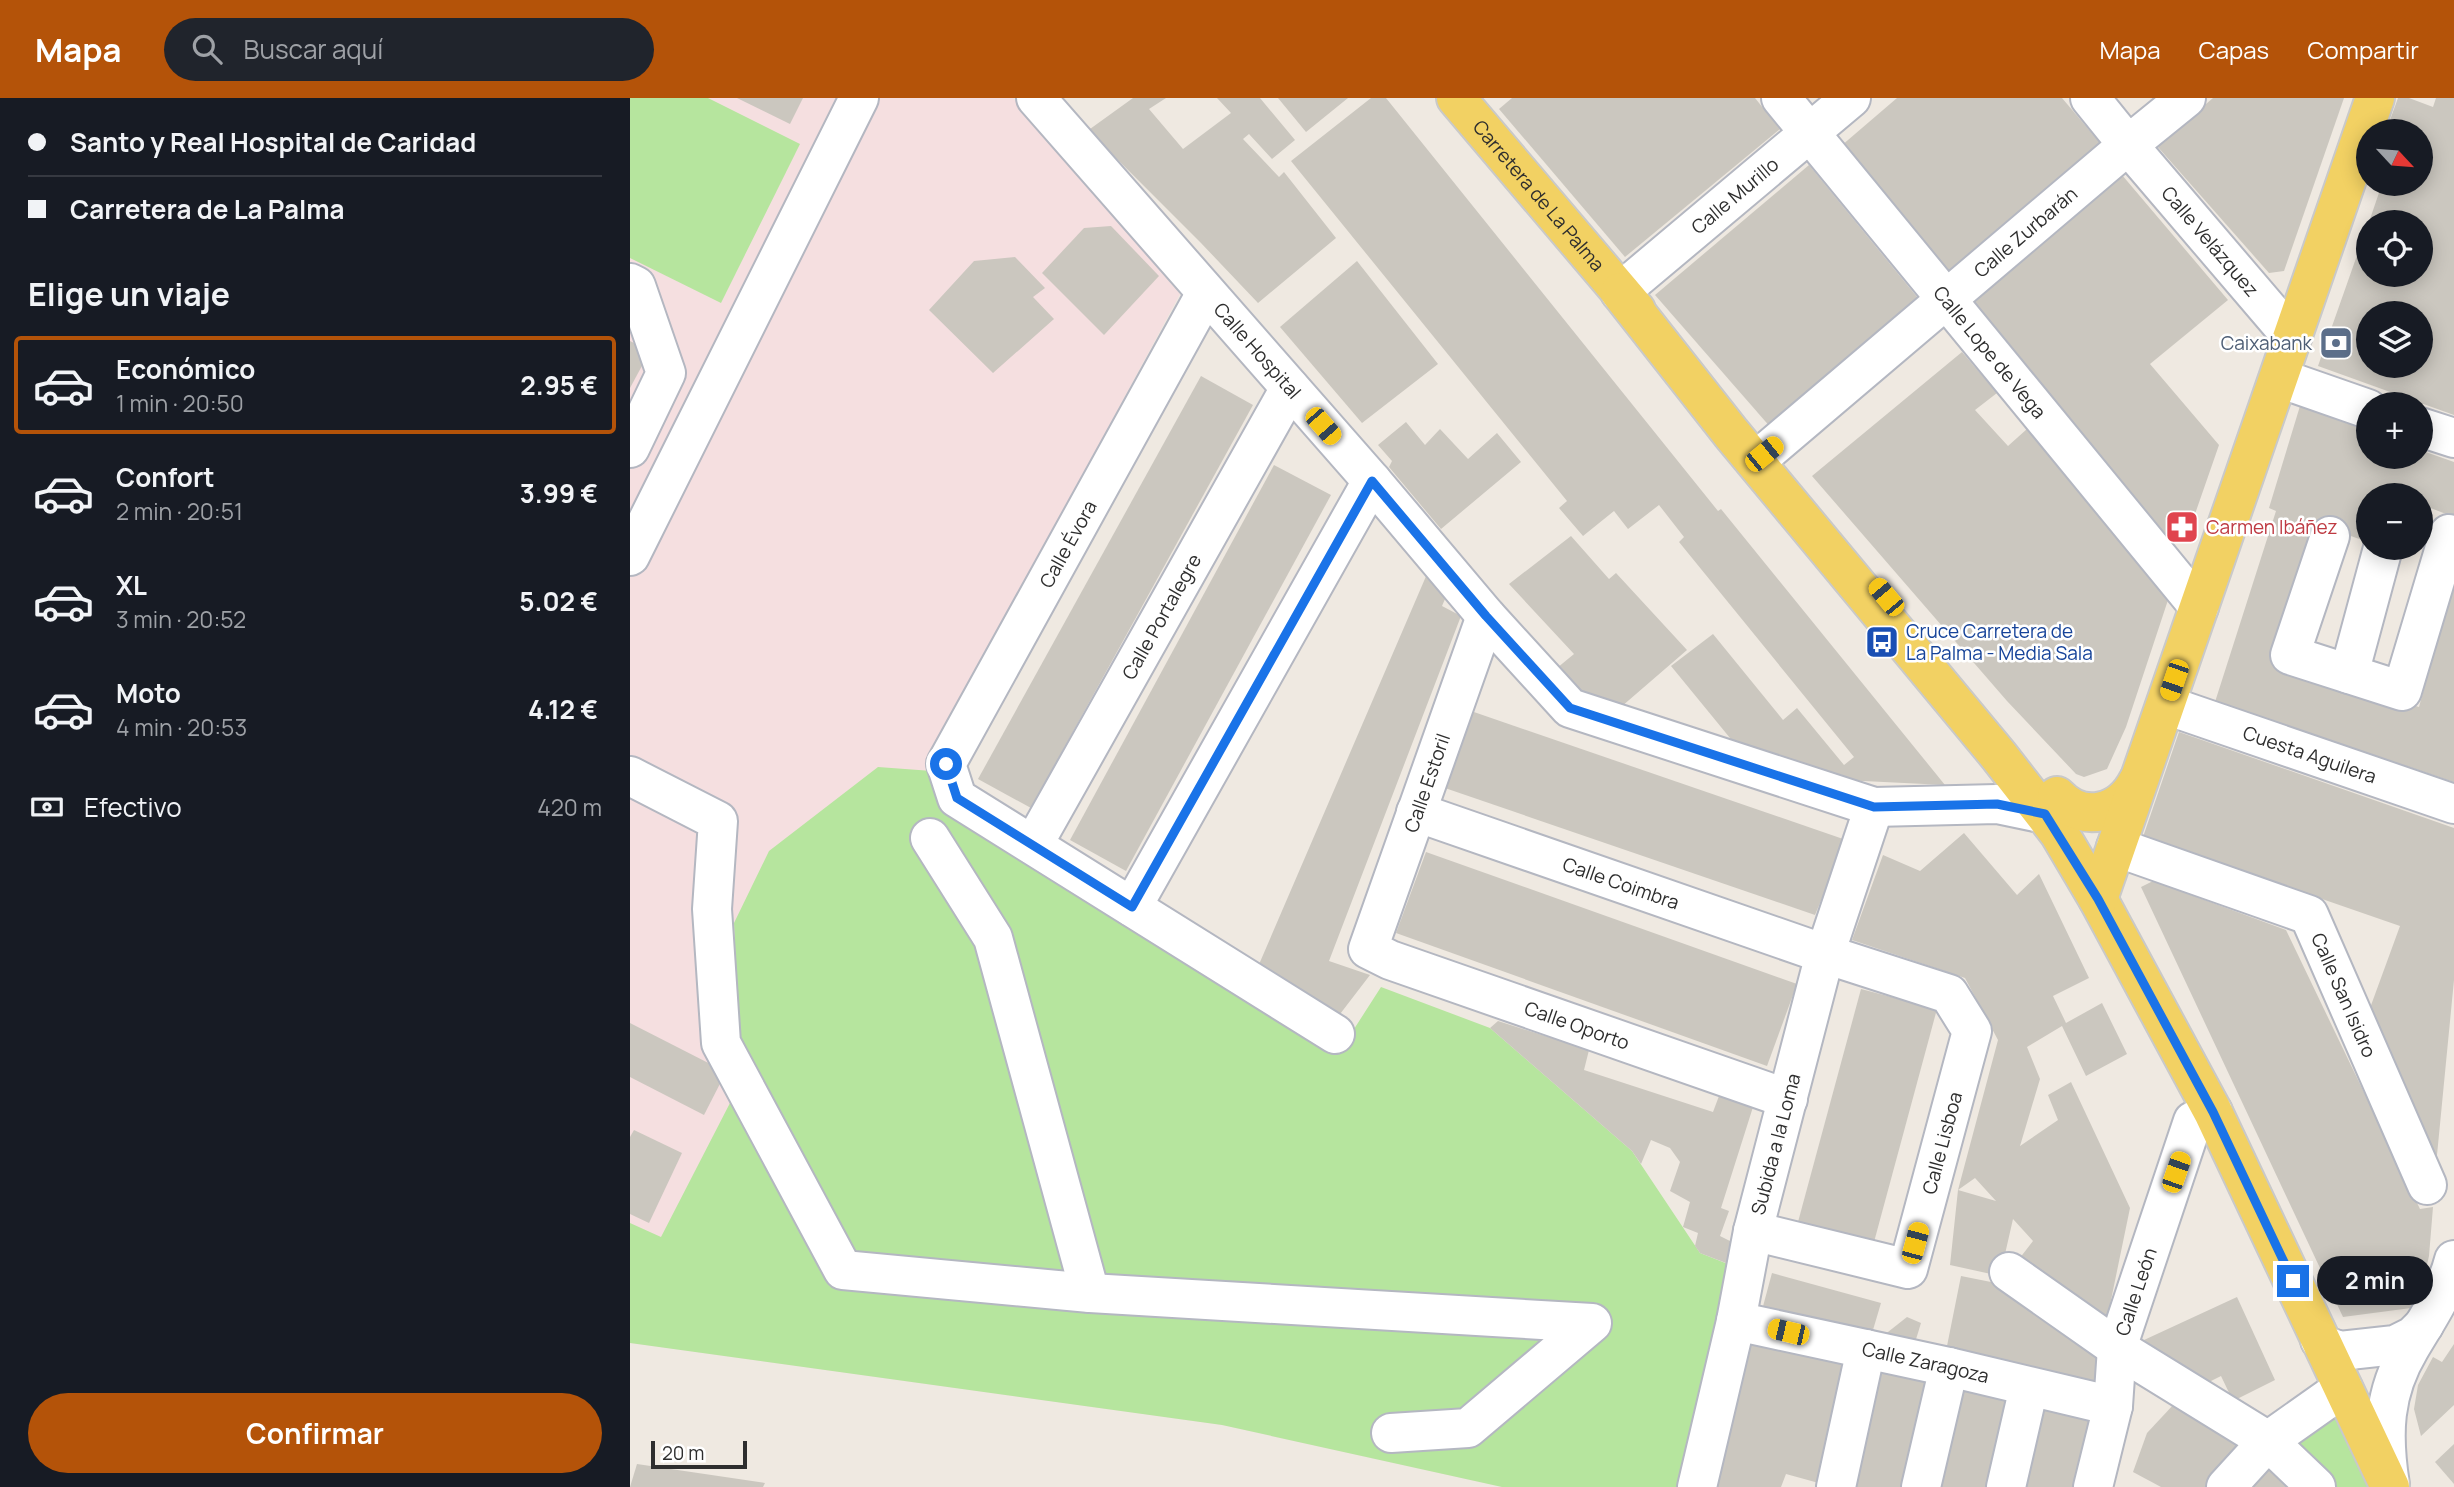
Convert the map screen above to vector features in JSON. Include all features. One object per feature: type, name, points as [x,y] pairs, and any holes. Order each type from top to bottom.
[{"type":"main road","points":[[2051,805],[2097,813],[2110,810],[2130,795],[2140,776],[2375,98]]},
{"type":"main road","name":"Carretera de La Palma","points":[[1469,103],[1719,418],[1827,549],[2051,805],[2080,822],[2103,846]]},
{"type":"main road","name":"Carretera de La Palma","points":[[1620,292],[1764,454],[2051,805],[2098,899],[2213,1112],[2390,1487]]},
{"type":"main road","points":[[1719,418],[1735,430],[1754,453],[1761,456],[1764,454]]},
{"type":"main road","points":[[1827,549],[1852,568],[2076,834],[2103,846],[2112,863],[2113,878],[2146,947],[2213,1112]]},
{"type":"main road","points":[[2098,899],[2103,846],[2140,776]]},
{"type":"street","points":[[630,556],[859,98]]},
{"type":"street","name":"Calle Hospital","points":[[1037,98],[1372,481],[1486,616],[1570,708],[1874,807],[2051,805]]},
{"type":"street","name":"Calle Lope de Vega","points":[[1781,98],[2199,607]]},
{"type":"street","name":"Calle Murillo","points":[[1620,292],[1851,98]]},
{"type":"street","name":"Calle Velázquez","points":[[2090,98],[2292,337]]},
{"type":"street","name":"Calle Zurbarán","points":[[1764,454],[2186,98]]},
{"type":"street","points":[[630,283],[636,286],[666,373],[630,448]]},
{"type":"street","name":"Calle Évora","points":[[1033,845],[957,798],[946,764],[1206,293]]},
{"type":"street","points":[[2279,378],[2356,405]]},
{"type":"street","name":"Calle Portalegre","points":[[1033,845],[1290,388]]},
{"type":"street","points":[[2433,431],[2454,438]]},
{"type":"street","points":[[1132,907],[1372,481]]},
{"type":"street","points":[[2330,536],[2291,655],[2402,691],[2441,532]]},
{"type":"street","points":[[2349,674],[2380,560]]},
{"type":"street","name":"Calle Estoril","points":[[1368,949],[1486,616]]},
{"type":"street","name":"Cuesta Aguilera","points":[[2166,705],[2454,804]]},
{"type":"street","points":[[630,776],[718,821],[712,909],[721,1043],[843,1270],[1090,1293],[1592,1323],[1468,1428],[1391,1433]]},
{"type":"street","name":"Subida a la Loma","points":[[1697,1487],[1737,1321],[1753,1231],[1825,954],[1874,807]]},
{"type":"street","name":"Calle Coimbra","points":[[1416,812],[1825,954]]},
{"type":"street","points":[[930,838],[993,937],[1090,1293]]},
{"type":"street","points":[[1033,845],[1335,1034]]},
{"type":"street","name":"Calle San Isidro","points":[[2103,846],[2308,915],[2427,1185]]},
{"type":"street","name":"Calle Oporto","points":[[1368,949],[1390,960],[1788,1098]]},
{"type":"street","name":"Calle Lisboa","points":[[1753,1231],[1908,1269],[1972,1031],[1949,994],[1825,954]]},
{"type":"street","name":"Calle León","points":[[2105,1482],[2117,1348],[2193,1121],[2213,1112]]},
{"type":"street","points":[[2390,1487],[2386,1450],[2386,1408],[2391,1387],[2399,1367],[2442,1294],[2454,1260]]},
{"type":"street","points":[[2009,1272],[2117,1348],[2268,1441],[2316,1487]]},
{"type":"street","name":"Calle Zaragoza","points":[[1737,1321],[2113,1406]]},
{"type":"street","points":[[2320,1340],[2326,1346],[2340,1351],[2395,1345],[2413,1336],[2424,1325]]},
{"type":"street","points":[[1836,1487],[1866,1349]]},
{"type":"street","points":[[1921,1487],[1950,1367]]},
{"type":"street","points":[[2006,1487],[2029,1387]]},
{"type":"street","points":[[2226,1487],[2268,1441],[2343,1388]]},
{"type":"shaded area","points":[[630,98],[1013,98],[1180,294],[935,749],[949,815],[1339,1054],[1502,1487],[1222,1425],[630,1343]]},
{"type":"green space","points":[[630,98],[708,98],[800,144],[721,303],[630,258]]},
{"type":"green space","points":[[878,767],[932,771],[949,815],[1338,1054],[1381,987],[1490,1028],[1632,1151],[1700,1253],[1738,1268],[1685,1487],[1502,1487],[1222,1425],[630,1343],[630,1223],[661,1237],[730,1103],[739,1035],[734,923],[769,851]]},
{"type":"green space","points":[[2332,1409],[2375,1487],[2324,1487],[2286,1436]]},
{"type":"building","points":[[737,98],[803,98],[790,124]]},
{"type":"building","points":[[1133,98],[1166,98],[1149,109],[1183,149],[1231,113],[1217,98],[1260,98],[1295,140],[1272,159],[1249,134],[1243,139],[1279,177],[1284,172],[1336,238],[1258,303],[1090,129]]},
{"type":"building","points":[[1278,98],[1348,98],[1306,132]]},
{"type":"building","points":[[1371,98],[1386,98],[1718,511],[1721,509],[1945,785],[1843,780],[1739,749],[1671,666],[1713,634],[1783,720],[1797,708],[1844,765],[1854,757],[1679,542],[1684,537],[1659,505],[1628,529],[1614,511],[1583,536],[1559,508],[1567,501],[1291,161]]},
{"type":"building","points":[[1512,98],[1755,98],[1780,129],[1625,257],[1499,109]]},
{"type":"building","points":[[1897,98],[2062,98],[2107,151],[1954,281],[1841,146]]},
{"type":"building","points":[[2213,98],[2344,98],[2284,271],[2269,273],[2157,146]]},
{"type":"building","points":[[2398,98],[2409,98],[2433,107],[2436,98],[2454,98],[2454,415],[2433,407],[2433,392],[2390,392],[2318,366],[2356,258],[2356,287],[2433,287],[2433,210],[2373,210],[2378,196],[2433,196],[2433,119],[2390,119]]},
{"type":"building","points":[[1809,165],[1922,303],[1772,429],[1655,295]]},
{"type":"building","points":[[2122,175],[2228,300],[2150,364],[2219,445],[2187,537],[2173,543],[1972,304]]},
{"type":"building","points":[[1111,226],[1159,276],[1104,335],[1042,273],[1084,228]]},
{"type":"building","points":[[1015,257],[1045,288],[1033,297],[1054,319],[993,373],[929,310],[974,261]]},
{"type":"building","points":[[1357,261],[1438,364],[1362,423],[1280,327]]},
{"type":"building","points":[[630,341],[650,351],[630,388]]},
{"type":"building","points":[[1962,352],[1997,393],[1975,410],[2008,446],[2027,429],[2168,600],[2126,727],[2107,769],[2084,777],[2076,774],[2007,701],[1812,476]]},
{"type":"building","points":[[1201,376],[1253,405],[1031,808],[978,779]]},
{"type":"building","points":[[2300,406],[2356,427],[2356,469],[2433,469],[2433,455],[2454,462],[2454,517],[2433,509],[2433,483],[2356,483],[2356,538],[2325,527],[2285,664],[2419,707],[2454,578],[2454,782],[2215,702],[2276,511],[2269,508]]},
{"type":"building","points":[[1406,422],[1425,445],[1440,429],[1468,459],[1497,433],[1521,462],[1441,529],[1389,467],[1392,461],[1378,445]]},
{"type":"building","points":[[1274,465],[1331,495],[1126,871],[1070,840]]},
{"type":"building","points":[[1571,536],[1609,579],[1616,573],[1687,650],[1614,713],[1583,698],[1557,668],[1574,654],[1509,584]]},
{"type":"building","points":[[1430,567],[1451,585],[1442,606],[1461,616],[1329,961],[1370,975],[1337,1018],[1257,969]]},
{"type":"building","points":[[1471,711],[1846,840],[1815,915],[1442,787]]},
{"type":"building","points":[[2179,732],[2454,828],[2454,980],[2437,1155],[2430,1155],[2366,1019],[2400,926],[2143,837]]},
{"type":"building","points":[[1964,833],[2017,895],[2039,874],[2089,978],[2053,996],[2066,1023],[2102,1003],[2127,1054],[2086,1076],[2062,1026],[2027,1047],[2040,1079],[2020,1146],[2058,1120],[2048,1095],[2071,1082],[2130,1208],[2104,1334],[2009,1272],[2033,1241],[2013,1219],[2000,1276],[1950,1265],[1958,1190],[1998,1040],[1965,978],[1852,940],[1883,855],[1920,871]],"holes":[[[1975,1178],[1996,1201],[1958,1190]]]},
{"type":"building","points":[[1426,852],[1797,984],[1767,1066],[1396,933]]},
{"type":"building","points":[[2153,881],[2286,930],[2420,1209],[2433,1207],[2429,1256],[2423,1282],[2411,1308],[2343,1317],[2141,887]]},
{"type":"building","points":[[1861,989],[1937,1009],[1874,1242],[1798,1222]]},
{"type":"building","points":[[1498,1021],[1589,1050],[1584,1070],[1713,1112],[1719,1096],[1753,1107],[1721,1208],[1729,1211],[1720,1236],[1734,1243],[1726,1263],[1700,1253],[1695,1246],[1698,1233],[1683,1227],[1690,1202],[1670,1191],[1680,1162],[1670,1148],[1651,1140],[1641,1164],[1632,1151],[1490,1028]]},
{"type":"building","points":[[630,1023],[726,1072],[704,1115],[630,1077]]},
{"type":"building","points":[[634,1130],[682,1153],[649,1223],[630,1214],[630,1137]]},
{"type":"building","points":[[1772,1273],[1881,1303],[1870,1340],[1762,1310]]},
{"type":"building","points":[[1961,1276],[2006,1285],[2104,1352],[2097,1381],[1946,1351]]},
{"type":"building","points":[[2237,1297],[2275,1380],[2233,1401],[2221,1376],[2203,1385],[2150,1356],[2144,1340]]},
{"type":"building","points":[[1907,1317],[1921,1323],[1913,1349],[1874,1343]]},
{"type":"building","points":[[1748,1336],[1854,1362],[1826,1485],[1786,1474],[1781,1487],[1711,1487]]},
{"type":"building","points":[[2454,1344],[2454,1405],[2421,1436],[2414,1409],[2418,1385],[2433,1357],[2442,1362]]},
{"type":"building","points":[[1880,1366],[1937,1379],[1911,1487],[1854,1487]]},
{"type":"building","points":[[1959,1387],[2013,1400],[1992,1487],[1934,1487]]},
{"type":"building","points":[[2175,1403],[2249,1448],[2215,1487],[2161,1487],[2133,1472],[2147,1433]]},
{"type":"building","points":[[2039,1404],[2092,1417],[2076,1487],[2019,1487]]},
{"type":"building","points":[[2454,1444],[2454,1484],[2435,1462]]},
{"type":"building","points":[[2265,1458],[2295,1487],[2238,1487]]},
{"type":"building","points":[[637,1464],[765,1483],[763,1487],[630,1487]]},
{"type":"place","name":"Caixabank","points":[[2336,343]]},
{"type":"place","name":"Carmen Ibáñez","points":[[2182,527]]},
{"type":"place","name":"Cruce Carretera de La Palma - Media Sala","points":[[1882,642]]},
{"type":"route","points":[[946,764],[957,798],[1132,907],[1372,481],[1486,616],[1570,708],[1874,807],[1997,804],[2045,814],[2072,853],[2098,899],[2213,1112],[2293,1281]]}]
